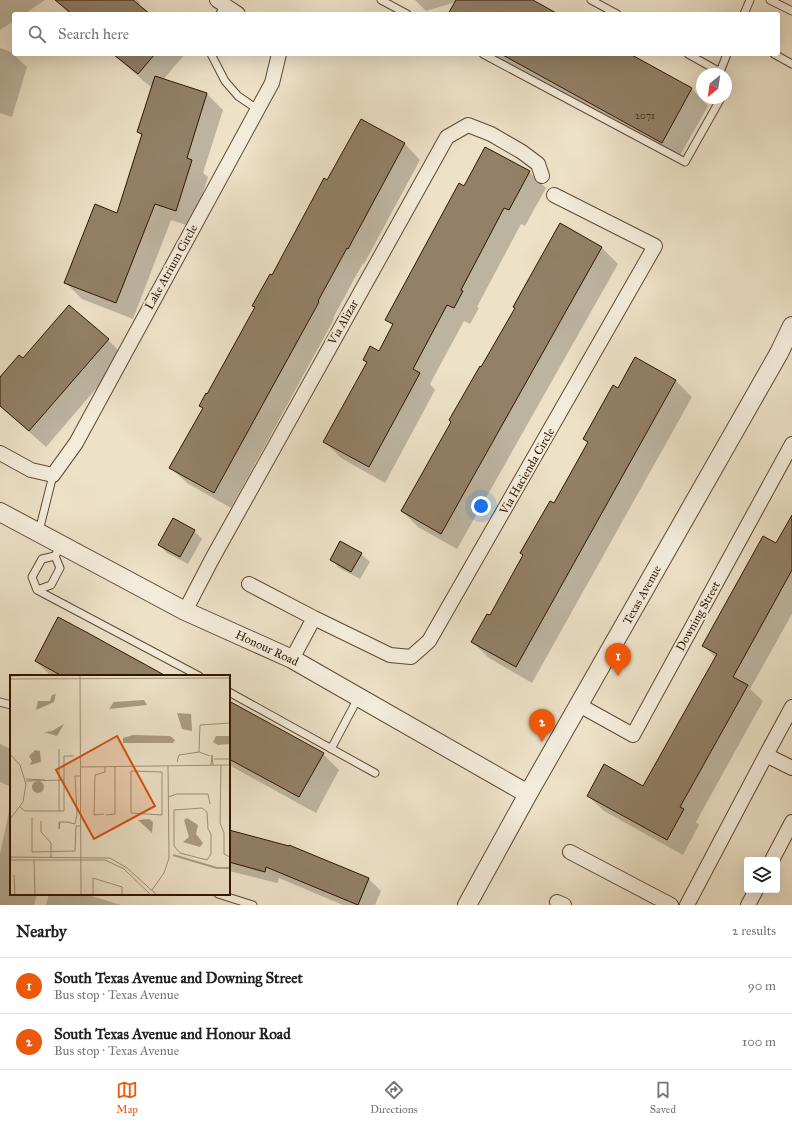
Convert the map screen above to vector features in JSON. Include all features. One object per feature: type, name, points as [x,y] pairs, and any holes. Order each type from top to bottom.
[{"type":"street","points":[[220,6],[234,12]]},
{"type":"street","name":"Lake Atrium Circle","points":[[53,475],[76,442],[272,83],[279,56]]},
{"type":"street","name":"Via Alizar","points":[[185,611],[216,552],[447,137],[468,125],[491,134],[522,152],[538,164],[542,176]]},
{"type":"street","name":"Via Hacienda Circle","points":[[314,618],[390,656],[411,657],[429,641],[655,246],[554,195]]},
{"type":"street","name":"Texas Avenue","points":[[467,905],[528,794],[779,353],[792,326]]},
{"type":"street","name":"Downing Street","points":[[579,706],[633,735],[792,444]]},
{"type":"street","points":[[0,453],[31,470],[53,475]]},
{"type":"street","name":"Honour Road","points":[[0,512],[39,533],[58,551],[185,611],[292,659],[528,794]]},
{"type":"street","points":[[249,584],[314,618],[292,659]]},
{"type":"street","points":[[687,905],[792,707]]},
{"type":"street","points":[[766,755],[792,768]]},
{"type":"street","points":[[774,857],[792,822]]},
{"type":"street","points":[[570,852],[671,905]]},
{"type":"street","points":[[748,905],[754,893]]},
{"type":"lane","points":[[381,0],[404,12]]},
{"type":"lane","points":[[591,0],[613,12]]},
{"type":"lane","points":[[745,12],[750,0]]},
{"type":"lane","points":[[770,0],[792,11]]},
{"type":"lane","points":[[212,56],[225,81],[238,96],[258,109]]},
{"type":"lane","points":[[486,56],[685,162],[718,104]]},
{"type":"lane","points":[[691,56],[712,68]]},
{"type":"lane","points":[[722,68],[726,56]]},
{"type":"lane","points":[[778,56],[792,64]]},
{"type":"lane","name":"Lake Atrium Circle","points":[[39,533],[53,475]]},
{"type":"lane","points":[[37,590],[50,585],[60,568],[58,551],[42,559],[32,577],[37,590],[197,675]]},
{"type":"lane","points":[[230,693],[375,773]]},
{"type":"lane","points":[[331,749],[359,697]]},
{"type":"lane","points":[[0,702],[10,705]]},
{"type":"lane","points":[[221,895],[254,905]]},
{"type":"building","points":[[55,0],[133,0],[148,12],[70,12]]},
{"type":"building","points":[[456,0],[533,0],[554,12],[449,12]]},
{"type":"building","points":[[116,56],[153,56],[138,74]]},
{"type":"building","points":[[505,56],[634,56],[692,88],[662,143]]},
{"type":"building","points":[[155,76],[207,93],[187,158],[192,160],[176,211],[155,204],[116,303],[64,283],[95,204],[117,213],[142,134],[137,132]]},
{"type":"building","points":[[361,119],[405,143],[214,493],[169,468],[203,408],[199,406],[255,307],[252,306],[270,274],[272,275],[324,178],[327,180]]},
{"type":"building","points":[[485,147],[530,171],[509,210],[504,208],[461,290],[463,291],[454,308],[447,305],[413,369],[420,373],[369,467],[323,442],[367,362],[363,360],[370,346],[379,351],[393,324],[385,320],[459,183],[464,186]]},
{"type":"building","points":[[560,223],[602,247],[441,534],[401,511],[451,422],[449,420],[515,308],[513,307]]},
{"type":"building","points":[[69,305],[109,339],[29,431],[0,406],[0,377],[19,355],[23,358]]},
{"type":"building","points":[[635,357],[676,380],[516,667],[471,642],[487,614],[490,615],[523,555],[520,553],[550,501],[554,503],[588,442],[583,439],[613,385],[618,388]]},
{"type":"building","points":[[792,515],[792,570],[733,677],[748,685],[680,807],[684,809],[667,840],[587,796],[604,764],[643,786],[717,654],[702,646],[763,536],[776,543]]},
{"type":"building","points":[[173,518],[195,530],[180,557],[158,545]]},
{"type":"building","points":[[340,541],[362,553],[351,572],[330,560]]},
{"type":"building","points":[[58,617],[164,675],[60,675],[35,661]]},
{"type":"building","points":[[230,702],[324,753],[299,797],[230,760]]},
{"type":"building","points":[[230,830],[289,845],[369,878],[358,905],[266,867],[265,872],[230,862]]},
{"type":"place","name":"South Texas Avenue and Downing Street","points":[[618,676]]},
{"type":"place","name":"South Texas Avenue and Honour Road","points":[[542,742]]}]
